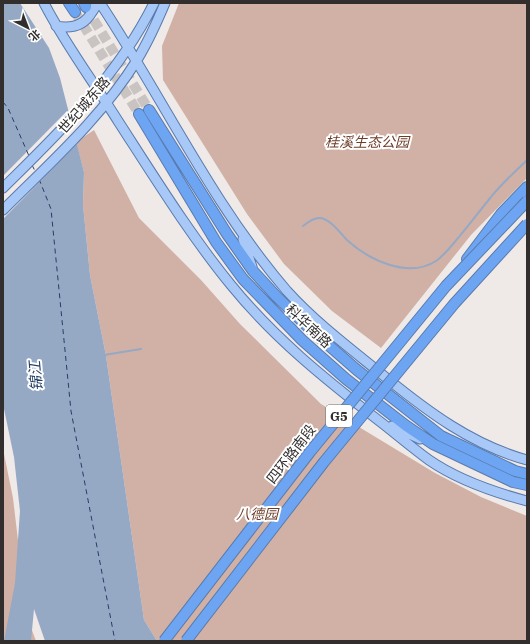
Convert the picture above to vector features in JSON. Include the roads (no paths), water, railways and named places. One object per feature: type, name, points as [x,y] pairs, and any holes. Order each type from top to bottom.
[{"type":"highway","points":[[69,3],[75,12]]},
{"type":"highway","name":"科华南路","points":[[148,110],[227,234],[253,270],[310,330],[413,416],[441,436],[469,451],[515,471],[527,474]]},
{"type":"highway","name":"科华南路","points":[[139,114],[216,242],[243,278],[302,340],[346,379],[405,425],[433,444],[513,482],[527,485]]},
{"type":"highway","points":[[446,286],[501,214],[527,187]]},
{"type":"highway","name":"四环路南段","points":[[164,641],[310,452],[446,286],[527,201]]},
{"type":"highway","name":"G5","points":[[186,641],[324,462],[454,304],[527,224]]},
{"type":"main road","points":[[44,3],[75,58],[202,246],[232,286],[296,355],[430,460],[463,479],[486,489],[527,501]]},
{"type":"main road","points":[[100,3],[137,60],[242,234],[288,292],[319,322],[421,407],[474,440],[527,460]]},
{"type":"main road","name":"世纪城东路","points":[[3,188],[74,117],[97,90],[144,24],[154,3]]},
{"type":"main road","name":"世纪城东路","points":[[3,210],[85,128],[106,103],[137,60],[165,3]]},
{"type":"main road","points":[[56,26],[66,28],[76,27],[88,19],[96,6],[88,4]]},
{"type":"main road","points":[[242,234],[253,270]]},
{"type":"main road","points":[[380,421],[433,444]]},
{"type":"water","name":"锦江","points":[[3,3],[20,3],[49,48],[60,78],[84,172],[83,205],[90,275],[106,356],[144,620],[157,641],[45,641],[34,609],[31,641],[4,641],[15,583],[20,511],[14,457],[3,404]]},
{"type":"waterway","points":[[303,226],[315,219],[319,218],[327,220],[347,240],[377,260],[401,268],[425,266],[436,261],[445,253],[463,233],[495,192],[527,160]]},
{"type":"waterway","points":[[104,355],[141,349]]},
{"type":"tunnel","points":[[86,7],[149,110]]},
{"type":"tunnel","points":[[75,12],[139,114]]},
{"type":"park label","name":"桂溪生态公园","points":[[367,142]]},
{"type":"park label","name":"八德园","points":[[257,514]]}]
